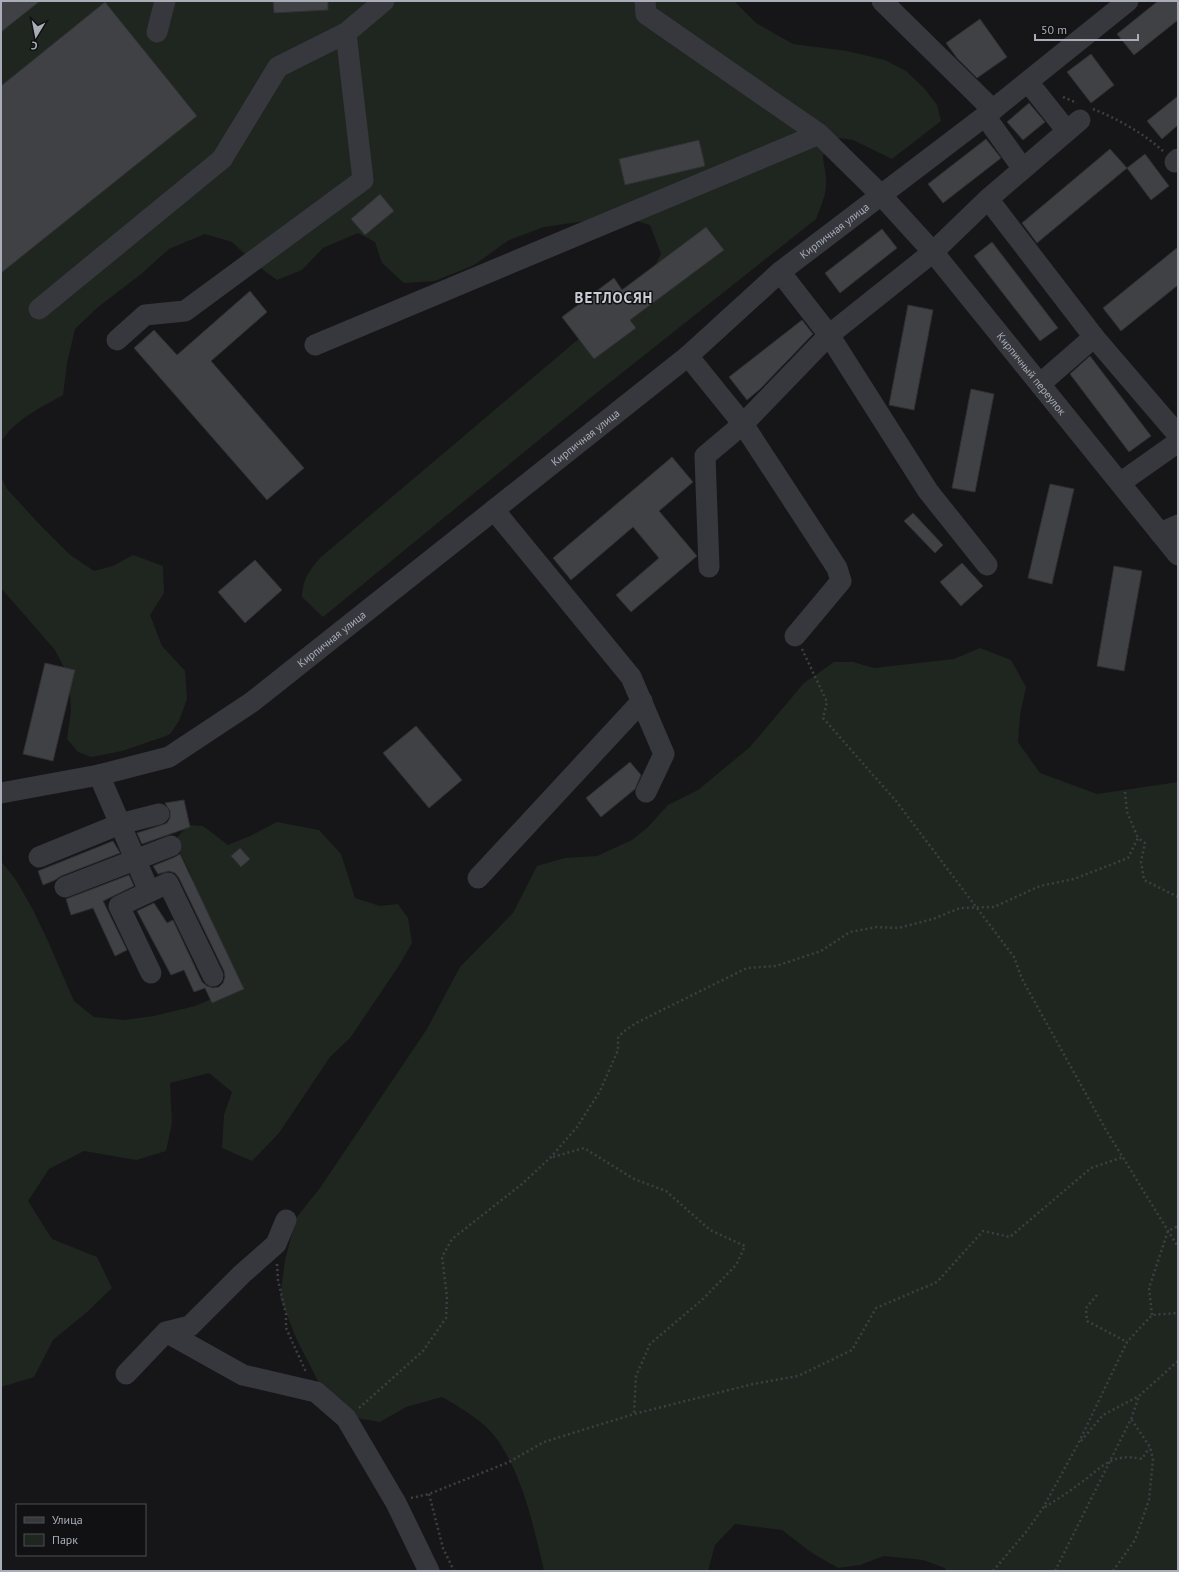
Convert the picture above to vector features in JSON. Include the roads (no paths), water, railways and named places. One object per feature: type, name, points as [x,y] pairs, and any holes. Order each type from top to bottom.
[{"type":"street","points":[[157,32],[165,1]]},
{"type":"street","points":[[38,309],[222,159],[278,67],[346,33],[384,1]]},
{"type":"street","name":"Кирпичный переулок","points":[[645,1],[646,14],[819,134],[881,195],[933,252],[1120,483],[1169,529],[1178,555]]},
{"type":"street","points":[[882,1],[989,113],[1023,169]]},
{"type":"street","name":"Кирпичная улица","points":[[1,793],[99,775],[169,757],[252,702],[688,356],[780,272],[989,113],[1128,1]]},
{"type":"street","points":[[117,340],[145,315],[184,311],[363,180],[346,33]]},
{"type":"street","points":[[709,567],[705,456],[744,424],[829,335],[933,252],[988,199],[1023,169],[1078,115],[1028,82]]},
{"type":"street","points":[[315,345],[819,134]]},
{"type":"street","points":[[988,199],[1094,338],[1178,435]]},
{"type":"street","points":[[780,272],[829,335],[928,491],[987,565]]},
{"type":"street","points":[[1040,384],[1094,338]]},
{"type":"street","points":[[688,356],[744,424],[837,568],[841,581],[795,636]]},
{"type":"street","points":[[1120,483],[1178,442]]},
{"type":"street","points":[[494,510],[631,677],[664,754],[646,792]]},
{"type":"street","points":[[478,878],[642,701]]},
{"type":"street","points":[[99,775],[149,892]]},
{"type":"street","points":[[39,857],[120,824],[159,814]]},
{"type":"street","points":[[65,886],[171,846]]},
{"type":"street","points":[[151,973],[119,906],[168,883],[213,976]]},
{"type":"street","points":[[126,1374],[166,1332],[190,1326],[242,1274],[276,1244],[286,1220]]},
{"type":"street","points":[[166,1332],[243,1375],[316,1392],[346,1418],[396,1502],[429,1571]]},
{"type":"district","name":"ВЕТЛОСЯН","points":[[614,297]]}]
